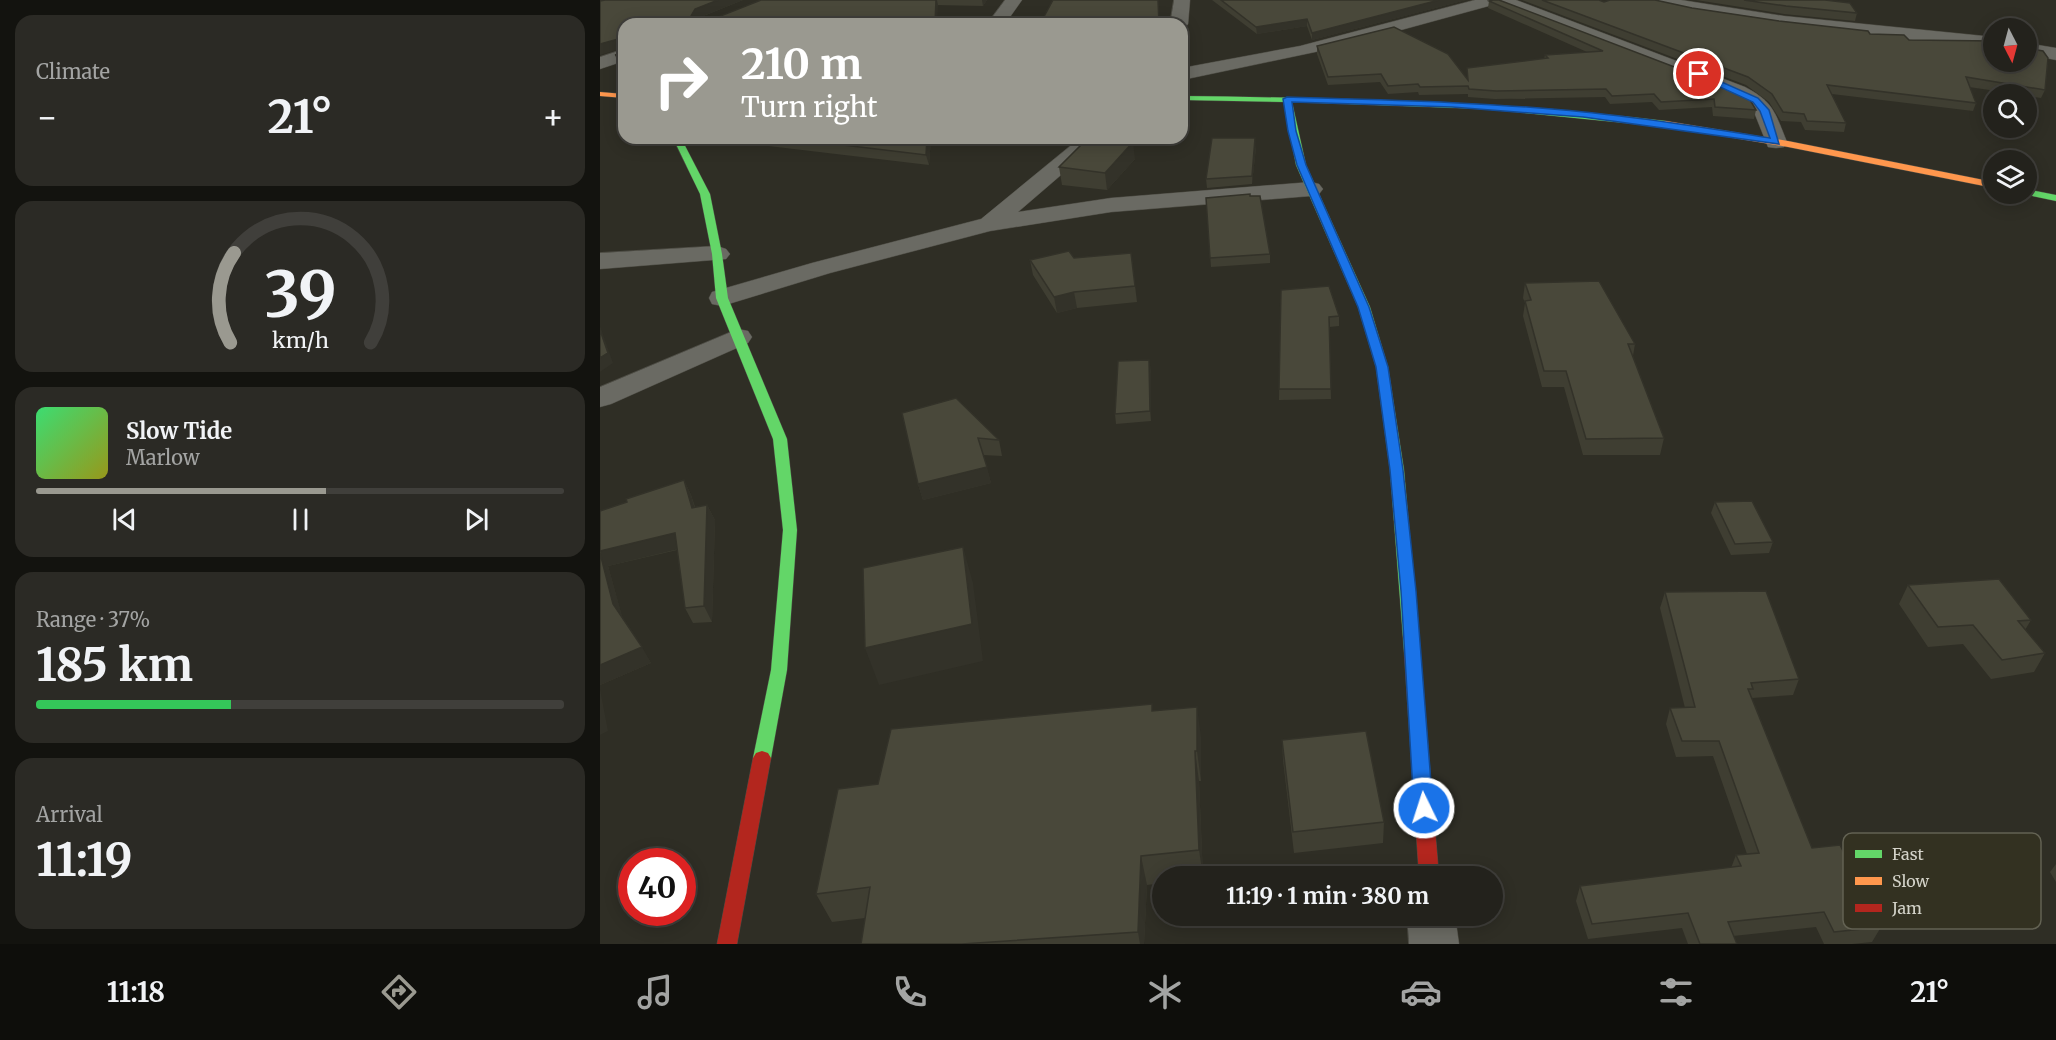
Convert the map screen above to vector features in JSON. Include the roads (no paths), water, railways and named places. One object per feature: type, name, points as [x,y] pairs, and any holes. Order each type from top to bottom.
[{"type":"street","points":[[1000,18],[1014,0]]},
{"type":"street","points":[[1180,18],[1182,0]]},
{"type":"street","points":[[1188,73],[1341,42],[1493,0]]},
{"type":"street","points":[[1500,0],[1649,55],[1738,91],[1755,100],[1764,110],[1776,142]]},
{"type":"street","points":[[1655,0],[1711,11],[1784,21],[1983,41]]},
{"type":"street","points":[[2037,50],[2056,54]]},
{"type":"street","points":[[600,63],[618,57]]},
{"type":"street","points":[[600,94],[618,96]]},
{"type":"street","points":[[1188,98],[1449,104],[1583,114],[1667,124],[1776,142],[1983,183]]},
{"type":"street","points":[[1287,99],[1292,131],[1311,189],[1364,307],[1382,367],[1396,470],[1408,591],[1428,866]]},
{"type":"street","points":[[680,144],[705,194],[717,254],[722,298],[780,439],[790,530],[779,670],[728,944]]},
{"type":"street","points":[[989,224],[1086,144]]},
{"type":"street","points":[[722,298],[821,268],[989,224],[1111,205],[1311,189]]},
{"type":"street","points":[[2037,194],[2056,198]]},
{"type":"street","points":[[600,261],[717,254]]},
{"type":"street","points":[[600,398],[738,337]]},
{"type":"street","points":[[1432,926],[1434,944]]}]
